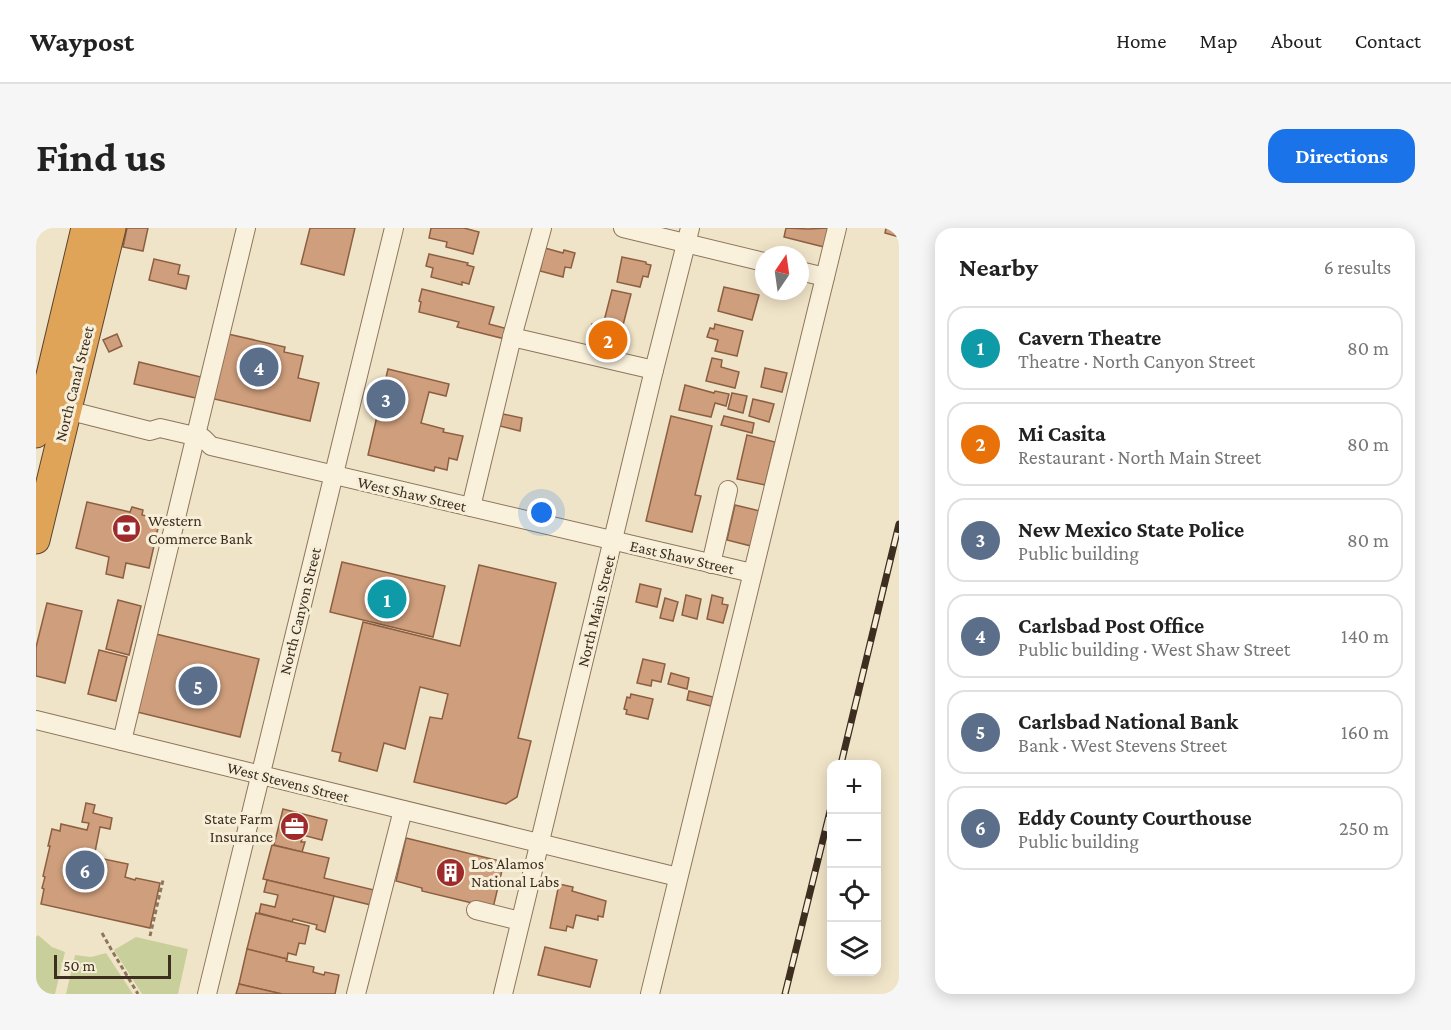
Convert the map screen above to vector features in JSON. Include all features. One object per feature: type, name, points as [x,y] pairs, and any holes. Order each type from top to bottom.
[{"type":"highway","name":"North Canal Street","points":[[36,540],[49,406],[86,228]]},
{"type":"highway","name":"North Canal Street","points":[[36,434],[49,406],[112,228]]},
{"type":"street","points":[[122,741],[200,444],[246,228]]},
{"type":"street","name":"North Canyon Street","points":[[207,994],[394,228]]},
{"type":"street","points":[[471,507],[512,337],[542,228]]},
{"type":"street","points":[[623,228],[688,236],[755,259]]},
{"type":"street","points":[[650,994],[837,228]]},
{"type":"street","name":"North Main Street","points":[[503,994],[688,236]]},
{"type":"street","points":[[809,273],[825,277]]},
{"type":"street","points":[[512,337],[654,370]]},
{"type":"street","name":"West Shaw Street","points":[[49,406],[150,431],[157,439],[200,444],[612,541]]},
{"type":"street","points":[[711,564],[728,490]]},
{"type":"street","name":"East Shaw Street","points":[[612,541],[752,573]]},
{"type":"street","name":"West Stevens Street","points":[[36,720],[678,877]]},
{"type":"street","points":[[356,994],[403,810]]},
{"type":"street","points":[[476,910],[520,921]]},
{"type":"path","points":[[150,936],[163,880]]},
{"type":"path","points":[[102,933],[138,994]]},
{"type":"green space","points":[[38,935],[52,947],[65,952],[55,994],[36,994],[36,937]]},
{"type":"green space","points":[[136,937],[188,949],[178,994],[142,994],[114,950]]},
{"type":"green space","points":[[106,953],[133,994],[66,994],[75,955],[91,957]]},
{"type":"building","points":[[127,228],[148,228],[143,251],[123,247]]},
{"type":"building","points":[[310,228],[355,228],[344,275],[301,264]]},
{"type":"building","points":[[431,228],[464,228],[479,232],[473,254],[446,247],[447,242],[429,238]]},
{"type":"building","points":[[786,228],[828,228],[824,247],[784,237]]},
{"type":"building","points":[[886,228],[899,228],[899,237],[885,233]]},
{"type":"building","points":[[545,248],[563,253],[564,250],[575,253],[571,268],[565,267],[563,277],[540,271]]},
{"type":"building","points":[[429,254],[468,263],[467,265],[474,267],[469,284],[462,282],[462,285],[431,277],[433,268],[426,266]]},
{"type":"building","points":[[622,257],[651,265],[648,277],[643,276],[640,287],[617,282]]},
{"type":"building","points":[[154,259],[180,265],[178,274],[189,276],[186,289],[149,280]]},
{"type":"building","points":[[724,287],[755,294],[755,300],[758,300],[752,320],[718,311]]},
{"type":"building","points":[[422,289],[494,307],[489,324],[508,329],[505,339],[457,327],[459,322],[419,312]]},
{"type":"building","points":[[612,290],[631,294],[622,329],[603,325]]},
{"type":"building","points":[[592,324],[628,333],[625,347],[619,346],[617,354],[587,346]]},
{"type":"building","points":[[715,324],[743,331],[737,356],[715,351],[718,340],[707,337],[710,328],[714,329]]},
{"type":"building","points":[[117,334],[122,346],[109,352],[103,340]]},
{"type":"building","points":[[228,334],[285,347],[284,352],[303,356],[298,378],[319,383],[310,421],[210,398]]},
{"type":"building","points":[[712,358],[722,360],[721,367],[739,372],[735,388],[706,381]]},
{"type":"building","points":[[139,362],[201,377],[196,398],[134,384]]},
{"type":"building","points":[[765,368],[787,373],[782,392],[761,387]]},
{"type":"building","points":[[388,369],[449,384],[446,396],[429,392],[421,423],[444,429],[443,432],[463,436],[457,460],[449,458],[447,470],[435,467],[434,471],[368,455]]},
{"type":"building","points":[[685,385],[714,393],[715,391],[729,394],[726,406],[715,403],[711,417],[679,410]]},
{"type":"building","points":[[732,393],[747,396],[743,413],[728,409]]},
{"type":"building","points":[[753,399],[774,404],[769,422],[749,416]]},
{"type":"building","points":[[503,414],[522,418],[520,431],[500,426]]},
{"type":"building","points":[[671,416],[712,426],[695,495],[701,496],[692,532],[646,521]]},
{"type":"building","points":[[724,416],[754,423],[752,433],[721,425]]},
{"type":"building","points":[[747,435],[775,442],[765,485],[737,479]]},
{"type":"building","points":[[87,502],[130,512],[132,507],[143,510],[142,515],[160,519],[149,568],[126,563],[123,578],[106,574],[109,557],[76,548]]},
{"type":"building","points":[[735,505],[760,511],[751,546],[727,540]]},
{"type":"building","points":[[342,562],[445,586],[433,637],[330,612]]},
{"type":"building","points":[[479,565],[556,583],[518,738],[531,741],[517,797],[506,804],[414,782],[430,717],[442,719],[448,694],[420,687],[405,749],[384,743],[377,771],[339,761],[341,753],[332,751],[363,622],[460,646]]},
{"type":"building","points":[[640,584],[661,589],[657,607],[636,602]]},
{"type":"building","points":[[686,595],[701,599],[697,619],[682,615]]},
{"type":"building","points":[[712,595],[723,598],[722,604],[728,605],[723,623],[707,619]]},
{"type":"building","points":[[665,598],[678,602],[673,621],[660,618]]},
{"type":"building","points":[[118,600],[141,606],[129,655],[106,649]]},
{"type":"building","points":[[47,603],[82,611],[65,683],[36,676],[36,647]]},
{"type":"building","points":[[156,634],[259,659],[240,737],[137,712]]},
{"type":"building","points":[[99,650],[127,657],[116,701],[88,694]]},
{"type":"building","points":[[643,659],[665,664],[661,682],[652,680],[651,686],[637,683]]},
{"type":"building","points":[[671,673],[689,678],[687,689],[668,684]]},
{"type":"building","points":[[689,691],[713,697],[711,706],[687,700]]},
{"type":"building","points":[[631,694],[653,699],[648,719],[626,714],[627,710],[624,709],[627,697],[630,698]]},
{"type":"building","points":[[86,803],[95,805],[93,813],[112,818],[110,829],[100,827],[94,857],[128,864],[125,877],[160,883],[150,928],[41,904],[45,877],[43,876],[52,829],[60,831],[61,824],[87,830],[89,823],[82,822]]},
{"type":"building","points":[[283,809],[327,820],[322,840],[306,836],[304,833],[301,842],[305,842],[302,852],[274,845]]},
{"type":"building","name":"Los Alamos National Labs","points":[[406,838],[504,862],[493,908],[422,891],[422,888],[396,881]]},
{"type":"building","points":[[272,845],[329,858],[324,878],[374,890],[371,905],[263,879]]},
{"type":"building","points":[[267,880],[334,896],[325,932],[316,929],[317,925],[293,919],[292,922],[259,913],[261,904],[275,907],[278,895],[264,892]]},
{"type":"building","points":[[559,884],[573,887],[572,891],[606,901],[603,917],[598,916],[598,920],[576,915],[573,928],[567,926],[566,931],[550,928]]},
{"type":"building","points":[[256,913],[309,926],[305,944],[299,943],[296,955],[288,953],[287,959],[247,949]]},
{"type":"building","points":[[545,947],[597,960],[590,987],[538,975]]},
{"type":"building","points":[[247,949],[314,967],[313,972],[339,975],[335,994],[282,994],[239,984]]},
{"type":"building","points":[[239,984],[282,994],[236,994]]},
{"type":"railway","points":[[842,760],[899,524]]},
{"type":"railway","points":[[785,994],[829,814]]},
{"type":"place","name":"Mi Casita","points":[[608,340]]},
{"type":"place","name":"Carlsbad Post Office","points":[[259,367]]},
{"type":"place","name":"New Mexico State Police","points":[[386,399]]},
{"type":"place","name":"Western Commerce Bank","points":[[127,529]]},
{"type":"place","name":"Cavern Theatre","points":[[387,599]]},
{"type":"place","name":"Carlsbad National Bank","points":[[198,686]]},
{"type":"place","name":"State Farm Insurance","points":[[294,827]]},
{"type":"place","name":"Eddy County Courthouse","points":[[85,870]]},
{"type":"place","name":"Los Alamos National Labs","points":[[450,872]]}]
